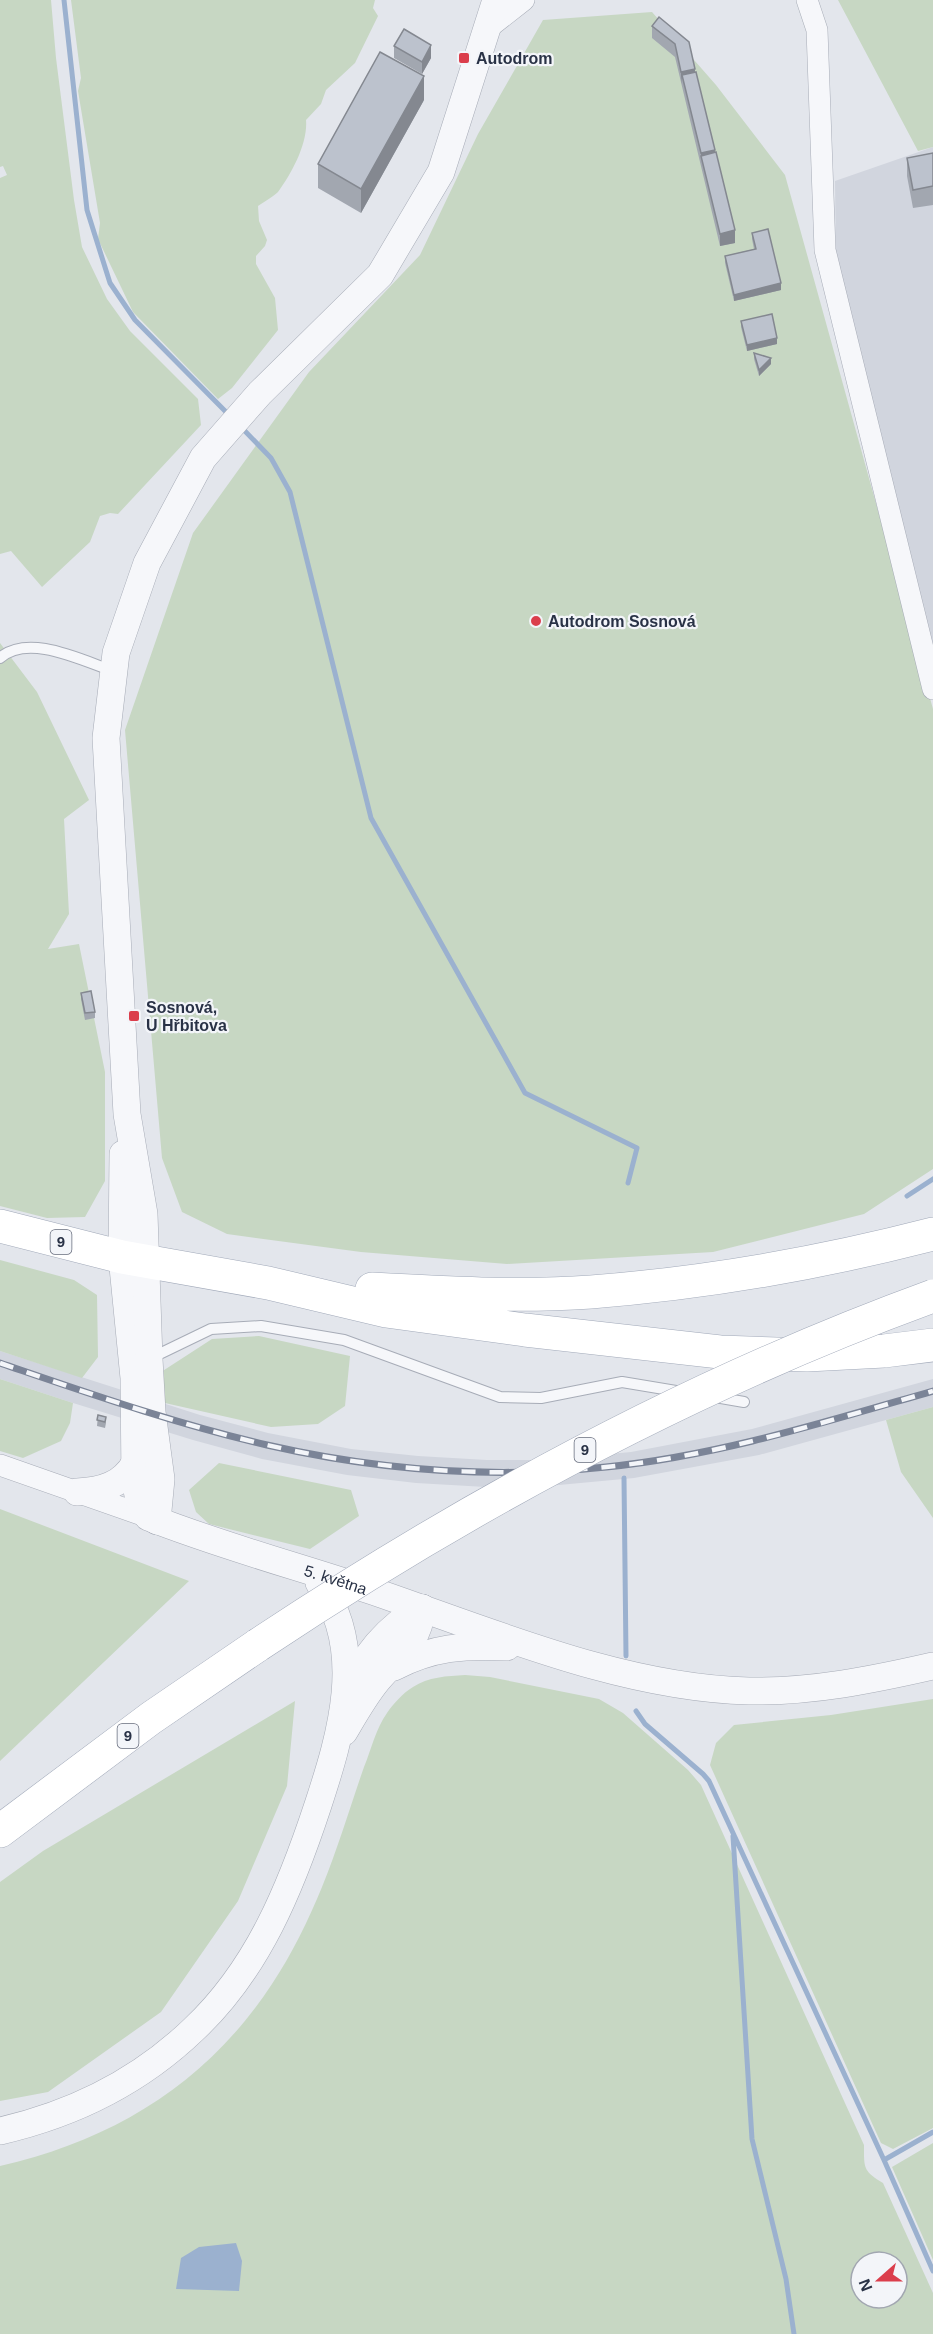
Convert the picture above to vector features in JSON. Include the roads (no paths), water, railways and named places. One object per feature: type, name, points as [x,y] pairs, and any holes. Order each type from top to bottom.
[{"type":"main road","name":"9","points":[[0,1226],[134,1260],[268,1283],[386,1311],[525,1330],[720,1352],[807,1355],[884,1351],[933,1345]]},
{"type":"main road","name":"9","points":[[268,1283],[454,1294],[590,1292],[687,1282],[756,1271],[838,1257],[933,1234]]},
{"type":"main road","name":"9","points":[[0,1831],[151,1718],[258,1644],[366,1574],[534,1476],[707,1389],[864,1321],[933,1296]]},
{"type":"street","points":[[153,1519],[138,1500],[135,1463],[134,1260],[144,1214],[127,1114],[106,738],[116,653],[147,563],[203,458],[261,393],[380,275],[441,172],[496,0]]},
{"type":"street","points":[[487,28],[524,0]]},
{"type":"street","points":[[807,0],[817,30],[825,250],[933,689]]},
{"type":"street","points":[[134,1260],[149,1359],[152,1412],[161,1479],[153,1519]]},
{"type":"street","points":[[77,1492],[98,1490],[116,1483],[129,1473],[135,1463]]},
{"type":"street","name":"5. května","points":[[0,1465],[153,1519],[540,1648],[635,1676],[674,1683],[749,1690],[810,1688],[859,1682],[933,1666]]},
{"type":"street","points":[[0,2131],[71,2110],[125,2083],[162,2058],[212,2011],[256,1952],[280,1905],[307,1839],[337,1746],[344,1705],[345,1654],[339,1621],[321,1586],[309,1570]]},
{"type":"street","points":[[344,1705],[358,1673],[382,1639],[401,1620],[422,1608]]},
{"type":"street","points":[[337,1746],[359,1706],[387,1670],[414,1641],[420,1625],[422,1608]]},
{"type":"street","points":[[387,1670],[410,1659],[452,1647],[540,1648]]},
{"type":"lane","points":[[0,658],[8,651],[32,646],[114,671]]},
{"type":"lane","points":[[149,1359],[211,1329],[261,1326],[344,1340],[500,1397],[541,1398],[622,1382],[744,1402]]},
{"type":"water","points":[[236,2243],[242,2261],[239,2291],[176,2289],[181,2258],[199,2247]]},
{"type":"waterway","points":[[64,0],[87,210],[110,283],[135,320],[229,415]]},
{"type":"waterway","points":[[241,427],[271,458],[290,492],[371,818],[525,1093],[637,1148],[628,1183]]},
{"type":"waterway","points":[[907,1196],[933,1179]]},
{"type":"waterway","points":[[624,1478],[626,1656]]},
{"type":"waterway","points":[[636,1711],[645,1724],[709,1781],[933,2271]]},
{"type":"waterway","points":[[733,1836],[752,2139],[786,2279],[794,2334]]},
{"type":"waterway","points":[[884,2160],[933,2132]]},
{"type":"railway","points":[[0,1363],[166,1418],[267,1445],[350,1461],[478,1472],[564,1471],[689,1455],[771,1436],[933,1391]]},
{"type":"place","name":"Autodrom","points":[[464,58]]},
{"type":"place","name":"Autodrom Sosnová","points":[[536,621]]},
{"type":"place","name":"Sosnová, U Hřbitova","points":[[134,1016]]}]
